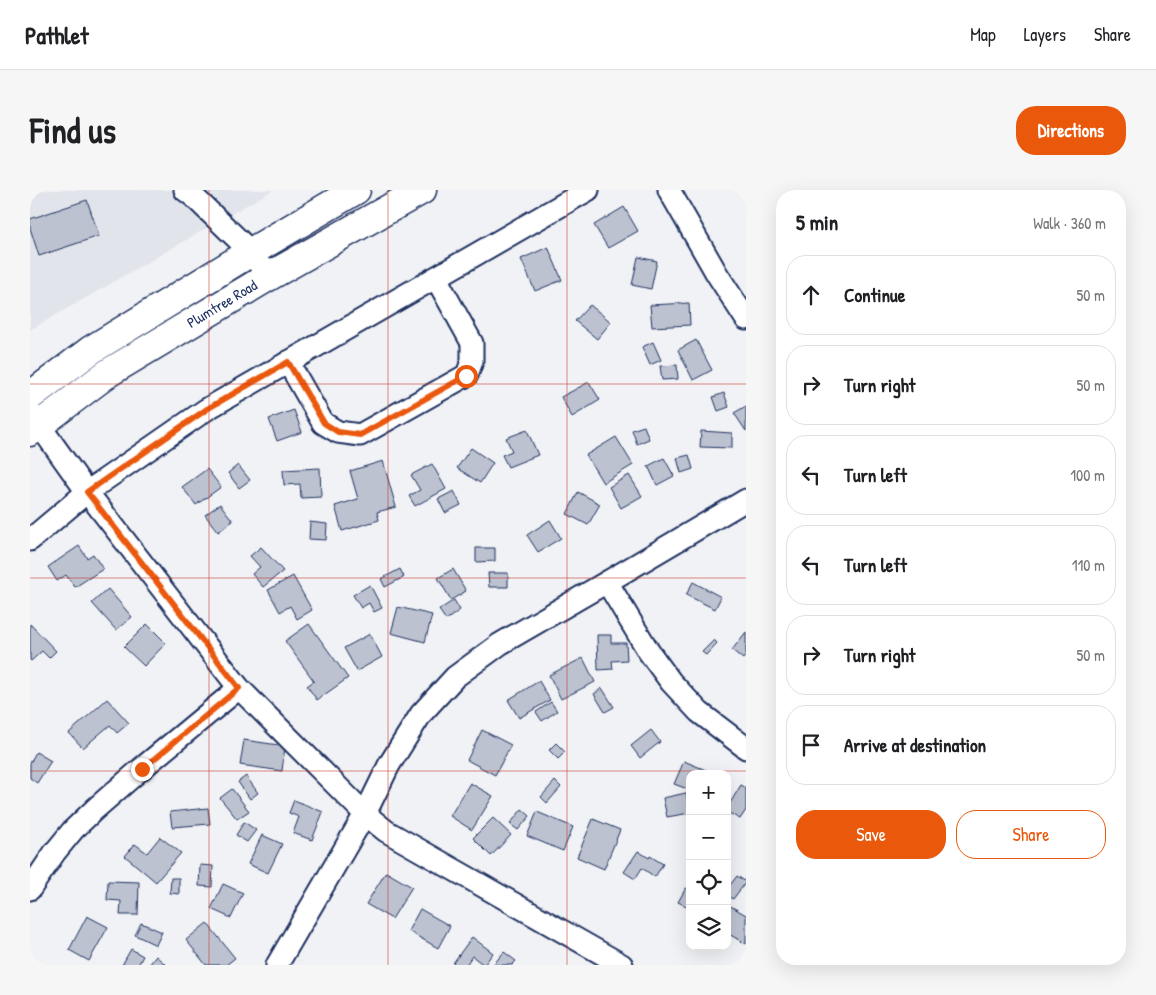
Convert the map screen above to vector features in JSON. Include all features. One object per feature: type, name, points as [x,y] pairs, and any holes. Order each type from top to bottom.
[{"type":"highway","name":"Plumtree Road","points":[[30,396],[91,350],[356,190]]},
{"type":"highway","name":"Plumtree Road","points":[[33,423],[108,373],[268,276],[422,190]]},
{"type":"street","points":[[185,190],[194,196],[251,252],[268,276]]},
{"type":"street","points":[[30,540],[87,492],[207,409],[588,190]]},
{"type":"street","points":[[668,190],[717,274],[746,319]]},
{"type":"street","points":[[288,362],[324,423],[338,432],[360,435],[466,376],[472,362],[472,343],[436,278]]},
{"type":"street","points":[[33,423],[239,688],[365,814],[386,831],[622,965]]},
{"type":"street","points":[[276,965],[365,814],[389,765],[421,714],[455,677],[500,644],[746,500]]},
{"type":"street","points":[[607,582],[649,652],[671,682],[699,712],[746,748]]},
{"type":"street","points":[[30,889],[55,852],[73,830],[95,809],[239,688]]},
{"type":"shaded area","points":[[30,190],[273,190],[30,330]]},
{"type":"building","points":[[87,200],[99,236],[39,256],[30,228],[30,219]]},
{"type":"building","points":[[624,207],[638,231],[608,248],[594,225]]},
{"type":"building","points":[[548,247],[562,280],[535,291],[521,259]]},
{"type":"building","points":[[638,257],[657,261],[651,289],[632,285]]},
{"type":"building","points":[[689,303],[690,325],[652,327],[650,305]]},
{"type":"building","points":[[590,305],[611,322],[597,339],[575,321]]},
{"type":"building","points":[[696,340],[712,370],[693,380],[678,350]]},
{"type":"building","points":[[653,342],[661,360],[650,365],[642,347]]},
{"type":"building","points":[[677,365],[678,379],[662,380],[660,366]]},
{"type":"building","points":[[589,382],[600,400],[572,417],[561,397]]},
{"type":"building","points":[[724,393],[729,407],[718,411],[713,397]]},
{"type":"building","points":[[746,406],[746,431],[734,413]]},
{"type":"building","points":[[294,410],[302,432],[277,441],[269,419]]},
{"type":"building","points":[[644,426],[649,439],[637,444],[632,430]]},
{"type":"building","points":[[527,430],[538,455],[508,467],[502,455],[512,451],[506,438]]},
{"type":"building","points":[[701,431],[732,433],[732,448],[700,447]]},
{"type":"building","points":[[616,437],[633,465],[603,483],[586,455]]},
{"type":"building","points":[[471,448],[493,463],[480,483],[457,468]]},
{"type":"building","points":[[689,455],[693,469],[681,473],[677,458]]},
{"type":"building","points":[[664,458],[674,476],[657,485],[648,466]]},
{"type":"building","points":[[383,461],[396,507],[377,512],[379,520],[342,531],[335,506],[358,499],[350,471]]},
{"type":"building","points":[[432,464],[446,489],[415,506],[409,496],[420,490],[411,475]]},
{"type":"building","points":[[238,465],[250,480],[239,488],[228,473]]},
{"type":"building","points":[[320,468],[321,497],[301,498],[300,484],[284,485],[283,470]]},
{"type":"building","points":[[207,469],[221,487],[196,505],[182,487]]},
{"type":"building","points":[[629,475],[642,496],[621,508],[609,487]]},
{"type":"building","points":[[454,491],[461,505],[445,513],[438,499]]},
{"type":"building","points":[[578,492],[600,504],[588,525],[567,514]]},
{"type":"building","points":[[220,504],[233,521],[218,532],[205,515]]},
{"type":"building","points":[[550,520],[561,538],[538,552],[527,535]]},
{"type":"building","points":[[310,522],[327,524],[326,540],[309,539]]},
{"type":"building","points":[[79,546],[87,558],[93,554],[103,569],[75,587],[66,575],[57,581],[48,567]]},
{"type":"building","points":[[261,547],[283,571],[263,587],[252,574],[260,567],[250,556]]},
{"type":"building","points":[[476,548],[495,548],[495,561],[476,562]]},
{"type":"building","points":[[400,569],[404,577],[385,587],[381,579]]},
{"type":"building","points":[[453,569],[466,591],[451,600],[438,578]]},
{"type":"building","points":[[488,573],[508,573],[508,587],[489,587]]},
{"type":"building","points":[[293,576],[312,610],[297,619],[290,606],[280,612],[268,590]]},
{"type":"building","points":[[693,582],[721,597],[715,609],[686,595]]},
{"type":"building","points":[[370,585],[382,608],[374,612],[369,603],[361,608],[353,595]]},
{"type":"building","points":[[108,589],[132,617],[116,630],[92,603]]},
{"type":"building","points":[[454,600],[460,610],[446,620],[439,610]]},
{"type":"building","points":[[398,607],[432,615],[425,642],[391,633]]},
{"type":"building","points":[[30,624],[56,651],[49,658],[42,651],[30,660]]},
{"type":"building","points":[[147,624],[166,643],[144,666],[124,647]]},
{"type":"building","points":[[309,624],[348,678],[317,700],[307,686],[314,681],[285,641]]},
{"type":"building","points":[[746,632],[746,655],[743,659],[732,650]]},
{"type":"building","points":[[370,634],[382,657],[357,671],[344,648]]},
{"type":"building","points":[[597,635],[611,635],[611,643],[626,643],[627,660],[612,661],[613,669],[598,670]]},
{"type":"building","points":[[714,640],[717,643],[706,655],[702,652]]},
{"type":"building","points":[[583,658],[595,682],[561,699],[549,675]]},
{"type":"building","points":[[539,681],[550,700],[519,718],[508,700]]},
{"type":"building","points":[[602,688],[614,707],[605,712],[594,694]]},
{"type":"building","points":[[107,699],[129,723],[117,733],[110,725],[83,748],[69,733]]},
{"type":"building","points":[[551,702],[557,711],[542,721],[536,712]]},
{"type":"building","points":[[482,730],[511,745],[495,775],[467,760]]},
{"type":"building","points":[[651,730],[660,742],[640,758],[631,746]]},
{"type":"building","points":[[244,740],[285,746],[282,771],[240,765]]},
{"type":"building","points":[[556,743],[565,752],[558,759],[549,750]]},
{"type":"building","points":[[36,752],[51,761],[37,783],[30,778],[30,763]]},
{"type":"building","points":[[684,761],[706,770],[686,770],[686,788],[674,784]]},
{"type":"building","points":[[246,776],[258,793],[250,799],[238,782]]},
{"type":"building","points":[[555,781],[561,787],[547,803],[541,797]]},
{"type":"building","points":[[470,783],[493,796],[472,830],[450,816]]},
{"type":"building","points":[[741,785],[746,788],[746,810],[740,819],[731,814],[731,801]]},
{"type":"building","points":[[232,789],[249,811],[237,819],[220,798]]},
{"type":"building","points":[[686,793],[686,814],[667,817],[663,798]]},
{"type":"building","points":[[294,800],[323,812],[312,840],[293,833],[299,817],[289,813]]},
{"type":"building","points":[[208,808],[210,824],[172,827],[170,812]]},
{"type":"building","points":[[522,809],[530,816],[518,830],[510,824]]},
{"type":"building","points":[[537,812],[573,827],[563,851],[527,836]]},
{"type":"building","points":[[493,818],[511,835],[491,856],[473,838]]},
{"type":"building","points":[[593,819],[620,830],[604,869],[577,857]]},
{"type":"building","points":[[244,822],[256,830],[247,842],[236,835]]},
{"type":"building","points":[[262,835],[282,844],[268,873],[248,864]]},
{"type":"building","points":[[160,837],[181,853],[156,882],[125,856],[135,844],[147,853]]},
{"type":"building","points":[[638,851],[663,864],[655,877],[642,868],[635,879],[624,872]]},
{"type":"building","points":[[200,865],[213,866],[212,887],[199,886]]},
{"type":"building","points":[[386,872],[412,887],[392,919],[366,904]]},
{"type":"building","points":[[737,876],[746,882],[733,899],[731,898],[731,884]]},
{"type":"building","points":[[171,878],[179,878],[179,894],[170,893]]},
{"type":"building","points":[[108,881],[139,882],[138,915],[120,915],[121,901],[107,900]]},
{"type":"building","points":[[223,884],[243,893],[231,918],[211,909]]},
{"type":"building","points":[[686,888],[686,906],[678,902]]},
{"type":"building","points":[[731,906],[746,915],[746,944],[731,935]]},
{"type":"building","points":[[420,909],[450,926],[438,948],[408,931]]},
{"type":"building","points":[[87,916],[108,927],[89,961],[69,950]]},
{"type":"building","points":[[141,923],[162,932],[156,945],[135,935]]},
{"type":"building","points":[[207,923],[235,958],[226,965],[206,965],[186,940]]},
{"type":"building","points":[[472,937],[493,953],[484,965],[472,956],[466,965],[455,965],[453,963]]},
{"type":"building","points":[[131,949],[143,956],[138,965],[122,965]]},
{"type":"building","points":[[504,952],[516,961],[512,965],[493,965]]},
{"type":"building","points":[[156,956],[166,965],[149,965]]},
{"type":"route","points":[[142,769],[239,688],[87,492],[207,409],[288,362],[324,423],[338,432],[360,435],[466,376]]}]
